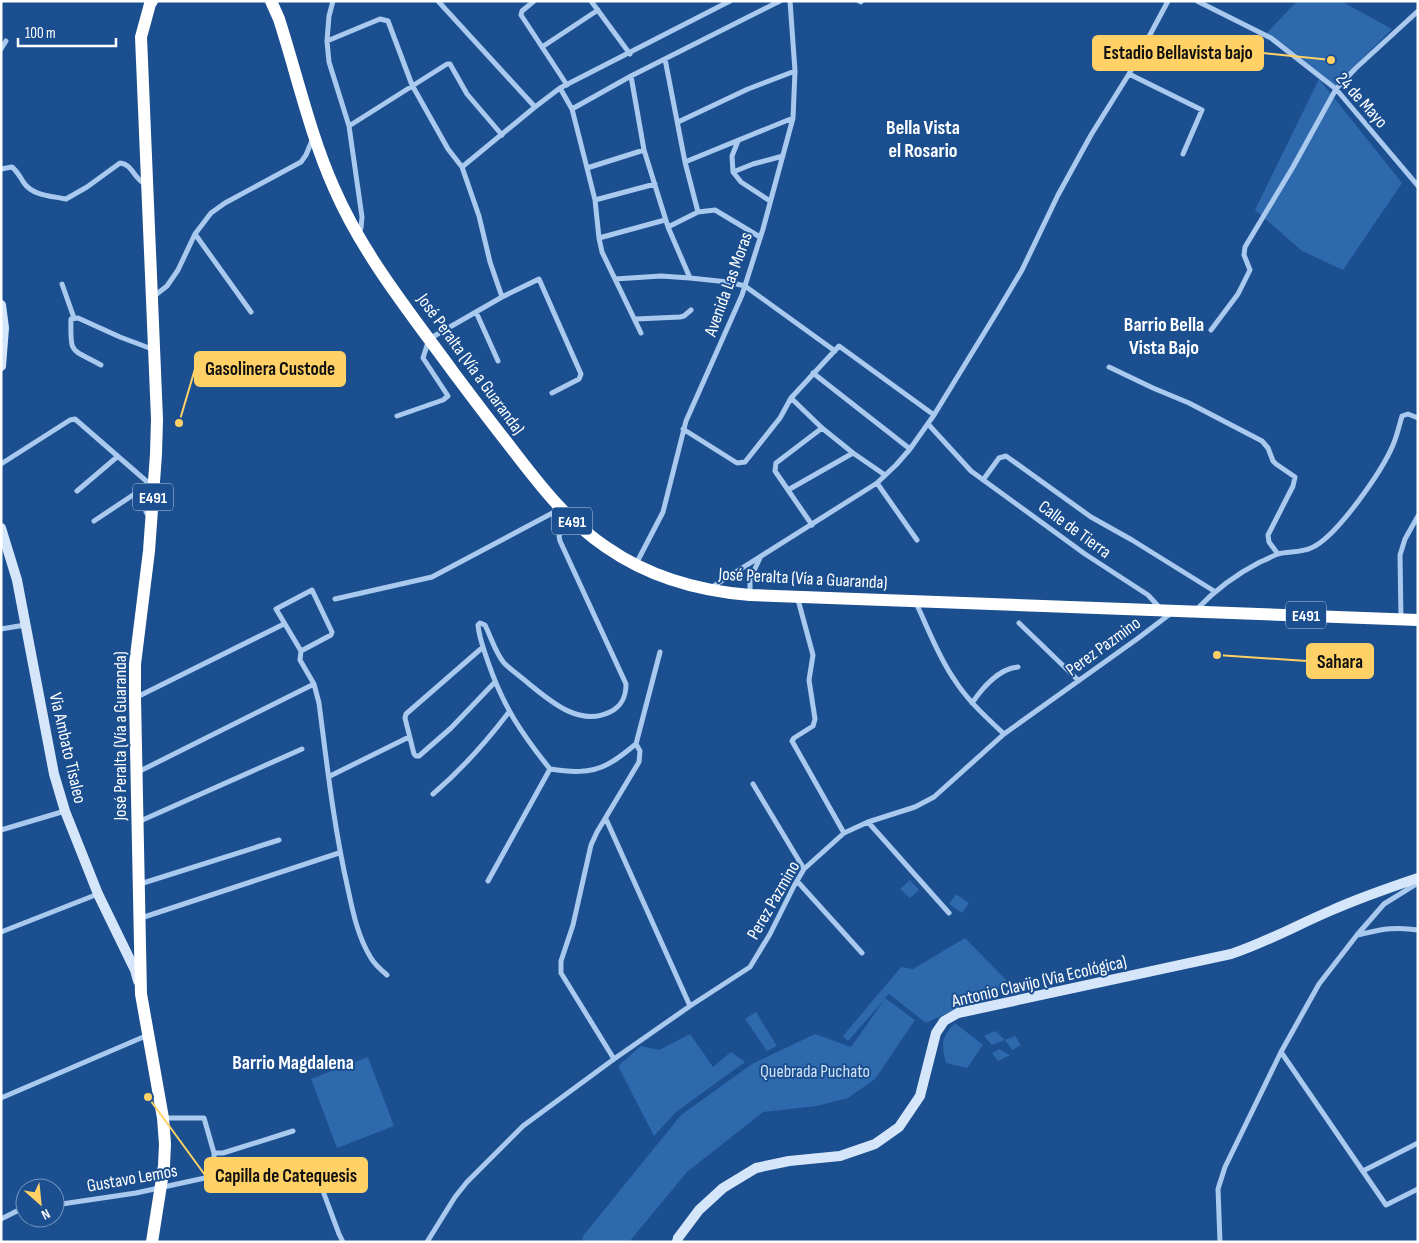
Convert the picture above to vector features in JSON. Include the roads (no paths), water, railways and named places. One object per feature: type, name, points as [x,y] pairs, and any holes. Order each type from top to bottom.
[{"type":"highway","name":"José Peralta (Vía a Guaranda)","points":[[152,1],[141,37],[157,419],[149,551],[134,664],[142,994],[163,1118],[165,1144],[161,1188],[153,1237]]},
{"type":"highway","name":"José Peralta (Vía a Guaranda)","points":[[271,1],[279,19],[314,134],[333,187],[374,262],[429,339],[533,477],[565,514],[607,548],[636,565],[678,582],[707,590],[750,595],[1418,620]]},
{"type":"main road","points":[[1,305],[4,328],[1,366]]},
{"type":"main road","name":"Via Ambato Tisaleo","points":[[1,528],[16,580],[26,625],[54,774],[98,894],[135,970],[142,994]]},
{"type":"main road","name":"Antonio Clavijo (Via Ecológica)","points":[[677,1242],[699,1210],[723,1188],[756,1168],[789,1161],[840,1156],[875,1144],[900,1127],[920,1096],[936,1033],[944,1021],[958,1013],[1231,954],[1252,947],[1332,910],[1384,889],[1418,878]]},
{"type":"street","points":[[334,1],[329,16],[328,40],[330,62],[349,126],[358,181],[359,204],[362,217],[361,228],[358,234]]},
{"type":"street","points":[[438,1],[535,107]]},
{"type":"street","points":[[534,1],[522,11],[522,14],[567,85]]},
{"type":"street","points":[[591,1],[630,54]]},
{"type":"street","points":[[462,167],[560,88],[630,54],[730,1]]},
{"type":"street","points":[[572,109],[632,76],[780,1]]},
{"type":"street","name":"Avenida Las Moras","points":[[636,565],[663,512],[683,429],[745,286],[783,156],[793,118],[795,71],[790,1]]},
{"type":"street","points":[[707,590],[877,483],[910,448],[934,415],[1022,270],[1058,195],[1091,134],[1129,74],[1168,1]]},
{"type":"street","name":"24 de Mayo","points":[[1197,1],[1270,38],[1336,89],[1418,186]]},
{"type":"street","points":[[542,47],[598,10]]},
{"type":"street","points":[[1210,330],[1238,294],[1250,270],[1250,266],[1244,258],[1244,250],[1336,89],[1418,11]]},
{"type":"street","points":[[328,40],[380,19],[388,22],[412,85],[448,150],[462,167],[479,216],[490,262],[502,297]]},
{"type":"street","points":[[1,49],[6,41]]},
{"type":"street","points":[[665,59],[685,162],[698,212]]},
{"type":"street","points":[[349,126],[446,64],[450,64],[467,94],[502,135]]},
{"type":"street","points":[[678,122],[754,87],[795,71]]},
{"type":"street","points":[[1129,74],[1202,110],[1183,154]]},
{"type":"street","points":[[632,76],[644,150],[665,220],[690,278]]},
{"type":"street","points":[[560,88],[572,109],[595,200],[602,252],[636,319],[641,333]]},
{"type":"street","points":[[685,162],[793,118]]},
{"type":"street","points":[[153,297],[167,286],[195,234],[210,213],[301,162],[306,155],[314,134]]},
{"type":"street","points":[[738,141],[732,156],[733,172],[741,182],[770,201]]},
{"type":"street","points":[[587,168],[644,150]]},
{"type":"street","points":[[733,172],[753,164],[783,156]]},
{"type":"street","points":[[1,169],[12,167],[18,172],[25,185],[37,193],[66,199],[87,187],[120,163],[128,166],[141,182],[147,184]]},
{"type":"street","points":[[595,200],[655,184]]},
{"type":"street","points":[[668,227],[698,212],[715,210],[760,237]]},
{"type":"street","points":[[599,238],[665,220]]},
{"type":"street","points":[[195,234],[251,312]]},
{"type":"street","points":[[615,279],[661,276],[728,282],[745,286],[835,351]]},
{"type":"street","points":[[397,416],[443,400],[448,396],[423,358],[429,339],[502,297],[539,279],[581,374],[579,379],[552,393]]},
{"type":"street","points":[[62,284],[74,318]]},
{"type":"street","points":[[636,319],[680,317],[690,310]]},
{"type":"street","points":[[476,312],[498,361]]},
{"type":"street","points":[[74,318],[153,349]]},
{"type":"street","points":[[74,318],[71,320],[70,344],[72,348],[75,352],[101,365]]},
{"type":"street","points":[[683,429],[737,464],[742,464],[780,418],[791,398],[839,346],[934,415]]},
{"type":"street","points":[[1109,367],[1189,403],[1266,444],[1276,464],[1295,477],[1293,486],[1268,535],[1269,542],[1278,554]]},
{"type":"street","points":[[813,372],[910,448]]},
{"type":"street","points":[[791,398],[822,428],[853,453],[885,475]]},
{"type":"street","points":[[1194,611],[1229,579],[1278,554],[1312,548],[1332,533],[1364,493],[1393,445],[1402,416],[1408,414],[1418,418]]},
{"type":"street","points":[[1,464],[70,420],[75,419],[153,487]]},
{"type":"street","name":"Calle de Tierra","points":[[928,424],[971,471],[1085,554],[1168,610]]},
{"type":"street","points":[[812,525],[775,471],[776,463],[822,428]]},
{"type":"street","points":[[788,490],[853,453]]},
{"type":"street","points":[[983,480],[999,458],[1006,456],[1091,517],[1214,591]]},
{"type":"street","points":[[77,491],[117,457]]},
{"type":"street","points":[[877,483],[917,540]]},
{"type":"street","points":[[94,521],[139,491],[144,493],[146,512],[150,517]]},
{"type":"street","points":[[335,599],[432,577],[565,514]]},
{"type":"street","points":[[565,514],[559,536],[560,541],[626,684],[626,694],[622,702],[616,709],[592,716],[567,711],[554,704],[504,663],[485,625],[480,623],[478,625],[495,682],[509,712],[530,744],[550,769],[573,772],[596,769],[608,764],[636,744],[660,652]]},
{"type":"street","points":[[1401,619],[1400,555],[1405,539],[1418,516]]},
{"type":"street","points":[[750,595],[750,579],[760,558]]},
{"type":"street","points":[[301,651],[331,635],[332,632],[312,590],[276,609],[301,651],[302,664],[314,684],[319,703],[340,853],[356,924],[363,944],[377,967],[387,975]]},
{"type":"street","points":[[797,596],[813,655],[809,680],[815,719],[813,726],[794,738],[793,745],[844,833]]},
{"type":"street","points":[[915,600],[955,681],[972,702],[1004,734]]},
{"type":"street","name":"Perez Pazmino","points":[[427,1242],[455,1197],[467,1182],[523,1126],[614,1059],[750,967],[770,934],[804,869],[844,833],[868,822],[925,804],[934,798],[1004,734],[1137,640],[1168,610]]},
{"type":"street","points":[[1019,623],[1078,680]]},
{"type":"street","points":[[135,698],[284,624]]},
{"type":"street","points":[[1,629],[26,625]]},
{"type":"street","points":[[483,647],[408,711],[406,718],[414,754],[419,756],[451,728],[495,682]]},
{"type":"street","points":[[972,702],[979,692],[1001,673],[1018,666]]},
{"type":"street","points":[[137,773],[314,684]]},
{"type":"street","points":[[433,794],[451,779],[509,712]]},
{"type":"street","points":[[330,776],[409,737]]},
{"type":"street","points":[[614,1059],[560,967],[573,925],[591,845],[639,762],[640,751],[636,744]]},
{"type":"street","points":[[138,822],[302,749]]},
{"type":"street","points":[[488,881],[550,769]]},
{"type":"street","points":[[753,784],[804,869]]},
{"type":"street","points":[[1,830],[66,811]]},
{"type":"street","points":[[606,819],[690,1006]]},
{"type":"street","points":[[868,822],[949,913]]},
{"type":"street","points":[[140,884],[279,840]]},
{"type":"street","points":[[141,918],[340,853]]},
{"type":"street","points":[[797,881],[862,953]]},
{"type":"street","points":[[1220,1242],[1218,1189],[1225,1167],[1281,1052],[1319,984],[1357,935],[1384,904],[1418,883]]},
{"type":"street","points":[[1,932],[98,894]]},
{"type":"street","points":[[1357,935],[1401,927],[1418,930]]},
{"type":"street","points":[[1,1098],[149,1035]]},
{"type":"street","points":[[1281,1052],[1386,1205],[1418,1189]]},
{"type":"street","points":[[163,1118],[204,1118],[214,1153],[241,1148],[293,1131]]},
{"type":"street","points":[[1363,1171],[1418,1143]]},
{"type":"street","name":"Gustavo Lemos","points":[[65,1203],[161,1188],[214,1176],[214,1153]]},
{"type":"street","points":[[317,1175],[343,1242]]},
{"type":"street","points":[[1,1218],[15,1211]]},
{"type":"place","name":"Estadio Bellavista bajo","points":[[1331,60]]},
{"type":"place","name":"Gasolinera Custode","points":[[179,423]]},
{"type":"place","name":"Sahara","points":[[1217,655]]},
{"type":"place","name":"Capilla de Catequesis","points":[[148,1097]]},
{"type":"district","name":"Bella Vista el Rosario","points":[[923,138]]},
{"type":"district","name":"Barrio Bella Vista Bajo","points":[[1164,336]]},
{"type":"district","name":"Barrio Magdalena","points":[[293,1062]]},
{"type":"park label","name":"Quebrada Puchato","points":[[815,1071]]}]
